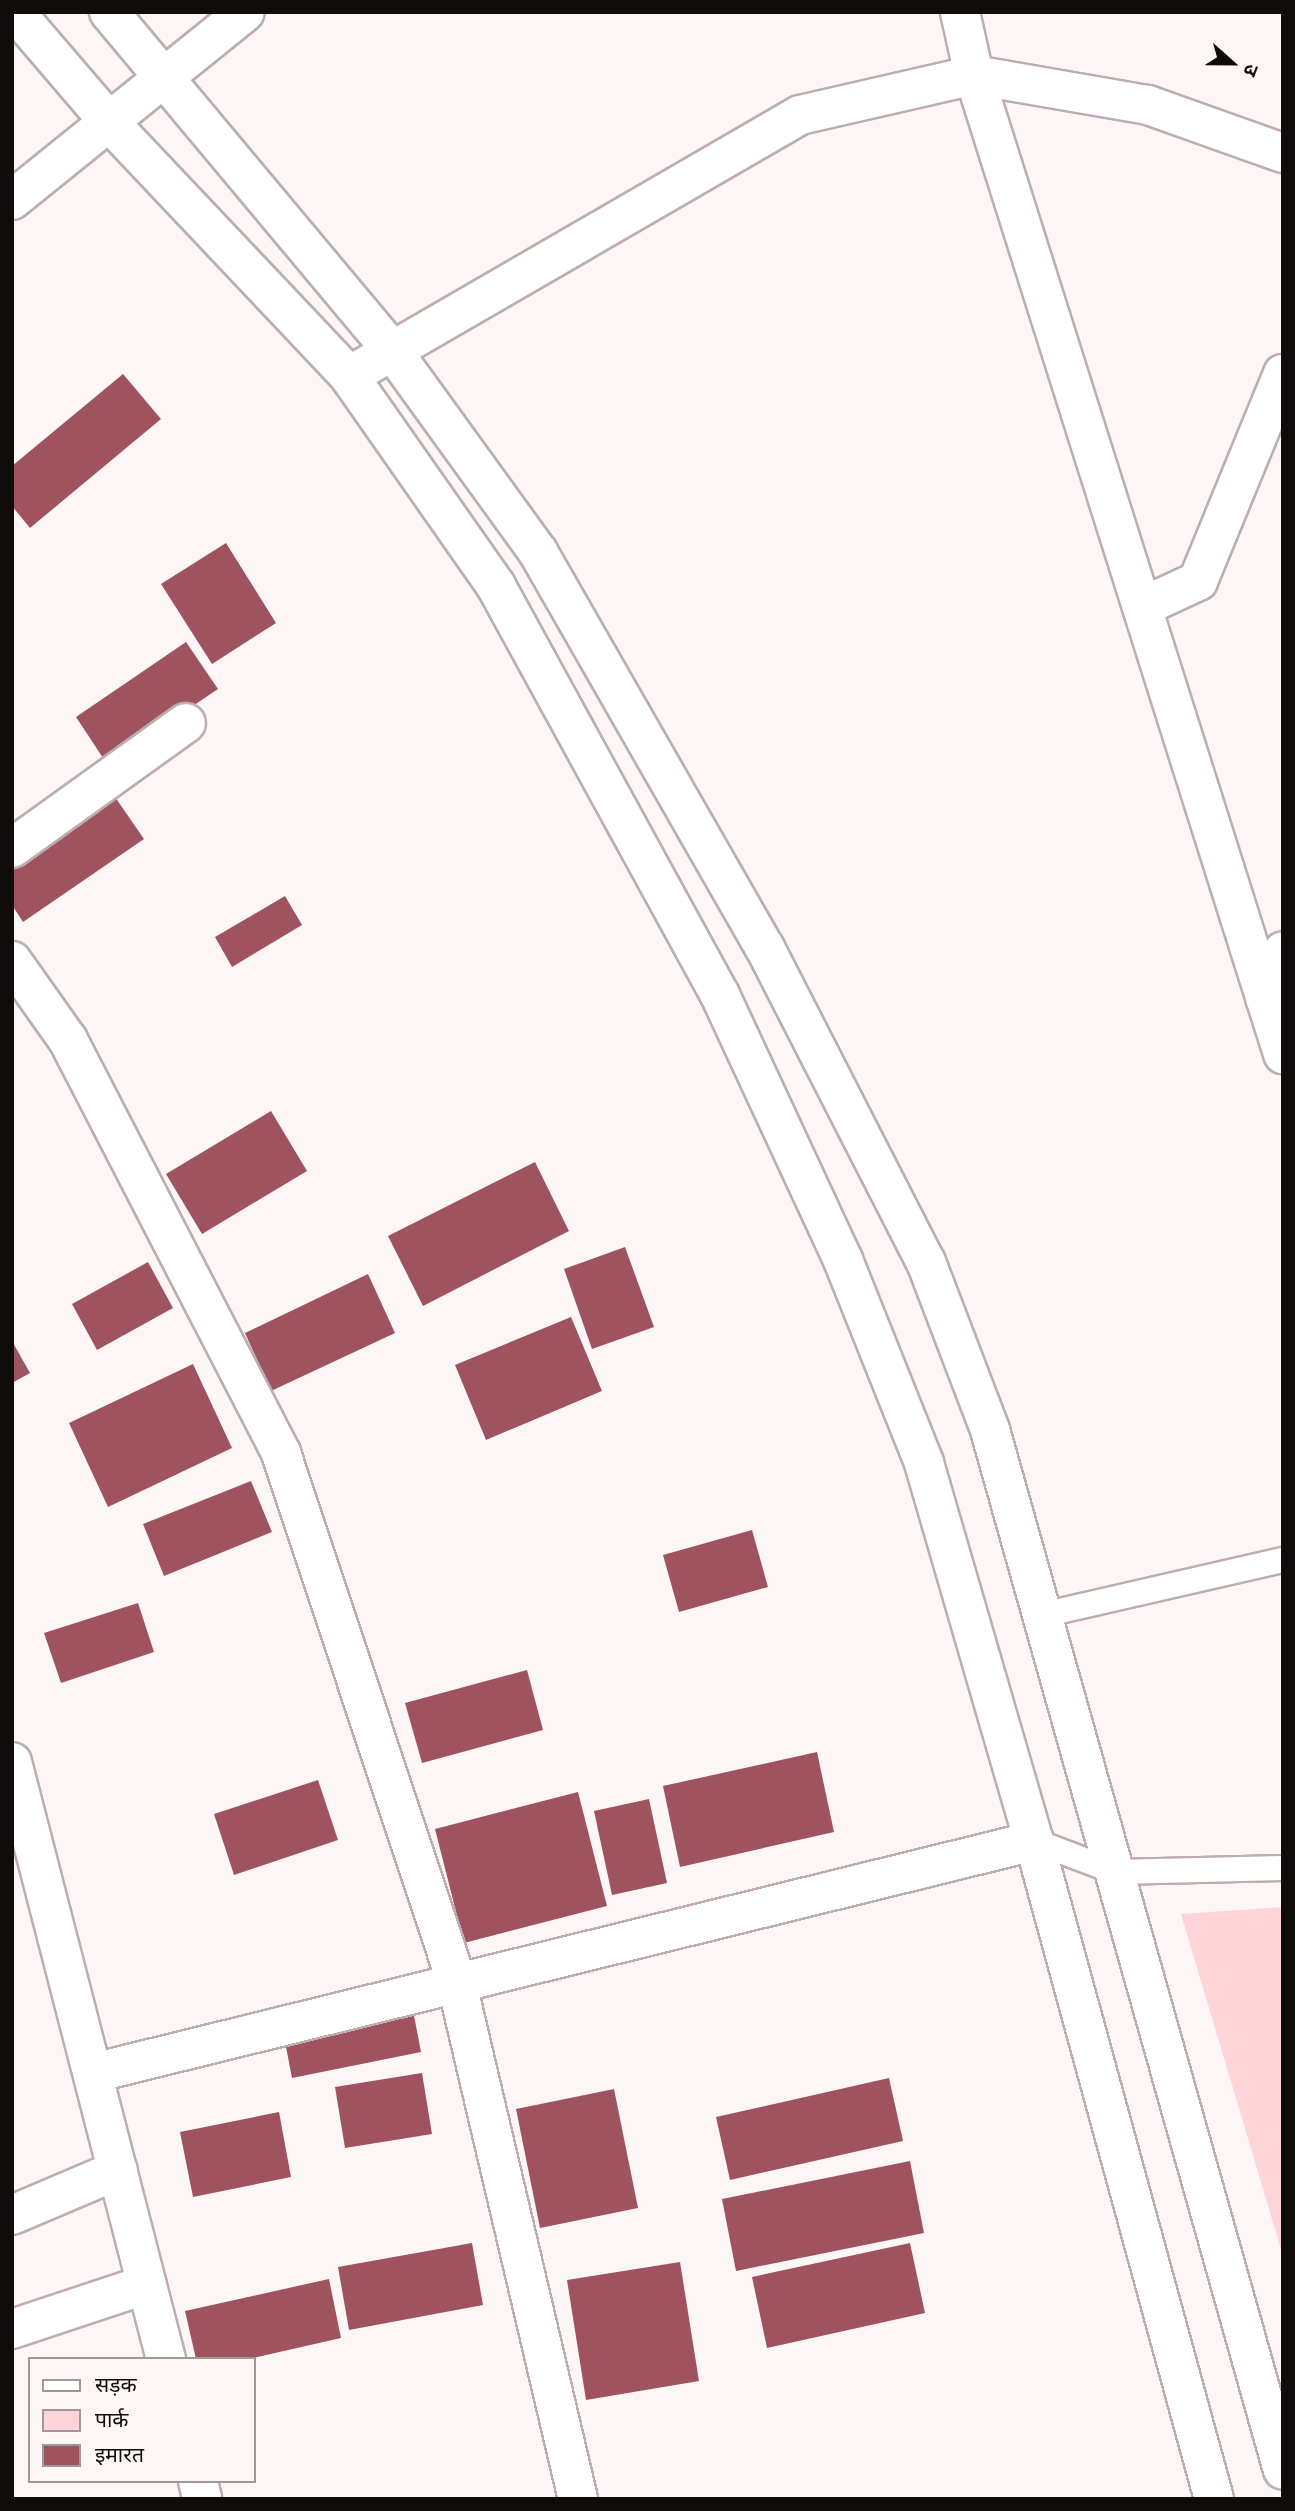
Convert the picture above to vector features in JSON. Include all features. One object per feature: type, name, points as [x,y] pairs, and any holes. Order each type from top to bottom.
[{"type":"street","points":[[15,12],[111,124],[349,376],[496,586],[726,1008],[843,1260],[924,1463],[1034,1842],[1214,2499]]},
{"type":"street","points":[[109,12],[391,349],[538,552],[778,972],[926,1262],[990,1430],[1283,2470]]},
{"type":"street","points":[[12,200],[111,124],[245,12]]},
{"type":"street","points":[[960,12],[974,75],[1283,1054]]},
{"type":"street","points":[[349,376],[391,349],[800,115],[974,75],[1149,105],[1283,153]]},
{"type":"street","points":[[1142,607],[1198,581],[1283,374]]},
{"type":"street","points":[[12,848],[186,723]]},
{"type":"street","points":[[1265,998],[1283,951]]},
{"type":"street","points":[[12,961],[68,1040],[281,1453],[456,1980],[578,2499]]},
{"type":"street","points":[[14,1777],[165,2357]]},
{"type":"street","points":[[93,2073],[456,1980],[1034,1842]]},
{"type":"street","points":[[12,2215],[118,2170]]},
{"type":"street","points":[[12,2329],[147,2284]]},
{"type":"lane","points":[[1042,1615],[1283,1560]]},
{"type":"lane","points":[[1034,1842],[1116,1872],[1283,1868]]},
{"type":"green space","points":[[1283,1907],[1283,2256],[1181,1914]]},
{"type":"building","points":[[123,374],[161,419],[30,528],[12,506],[12,466]]},
{"type":"building","points":[[226,543],[276,623],[212,664],[161,584]]},
{"type":"building","points":[[186,642],[218,689],[107,764],[76,717]]},
{"type":"building","points":[[115,797],[144,839],[23,922],[12,905],[12,867]]},
{"type":"building","points":[[285,896],[302,925],[232,967],[215,937]]},
{"type":"building","points":[[271,1111],[307,1171],[202,1234],[166,1174]]},
{"type":"building","points":[[535,1162],[569,1231],[423,1306],[388,1236]]},
{"type":"building","points":[[625,1247],[654,1327],[592,1349],[564,1269]]},
{"type":"building","points":[[148,1262],[173,1308],[97,1350],[72,1304]]},
{"type":"building","points":[[368,1274],[395,1333],[271,1391],[245,1333]]},
{"type":"building","points":[[571,1317],[602,1391],[486,1440],[455,1365]]},
{"type":"building","points":[[12,1341],[30,1373],[12,1383]]},
{"type":"building","points":[[193,1364],[232,1448],[108,1507],[69,1423]]},
{"type":"building","points":[[251,1481],[272,1532],[164,1576],[143,1524]]},
{"type":"building","points":[[752,1530],[768,1587],[679,1612],[663,1555]]},
{"type":"building","points":[[138,1603],[154,1652],[61,1683],[44,1633]]},
{"type":"building","points":[[527,1670],[543,1730],[422,1763],[405,1703]]},
{"type":"building","points":[[817,1752],[834,1832],[680,1867],[663,1786]]},
{"type":"building","points":[[318,1780],[338,1840],[234,1875],[214,1814]]},
{"type":"building","points":[[578,1792],[607,1906],[464,1943],[435,1829]]},
{"type":"building","points":[[649,1799],[667,1883],[612,1895],[594,1811]]},
{"type":"building","points":[[411,2000],[421,2052],[292,2078],[282,2026]]},
{"type":"building","points":[[422,2073],[432,2134],[345,2148],[335,2087]]},
{"type":"building","points":[[889,2078],[903,2141],[730,2180],[716,2117]]},
{"type":"building","points":[[614,2089],[638,2208],[540,2228],[516,2109]]},
{"type":"building","points":[[279,2112],[291,2177],[193,2197],[180,2132]]},
{"type":"building","points":[[910,2161],[924,2233],[736,2271],[722,2199]]},
{"type":"building","points":[[472,2243],[483,2305],[349,2330],[338,2267]]},
{"type":"building","points":[[910,2243],[925,2313],[767,2348],[752,2277]]},
{"type":"building","points":[[680,2262],[699,2381],[586,2400],[567,2280]]},
{"type":"building","points":[[329,2279],[341,2338],[256,2357],[196,2357],[185,2311]]}]
